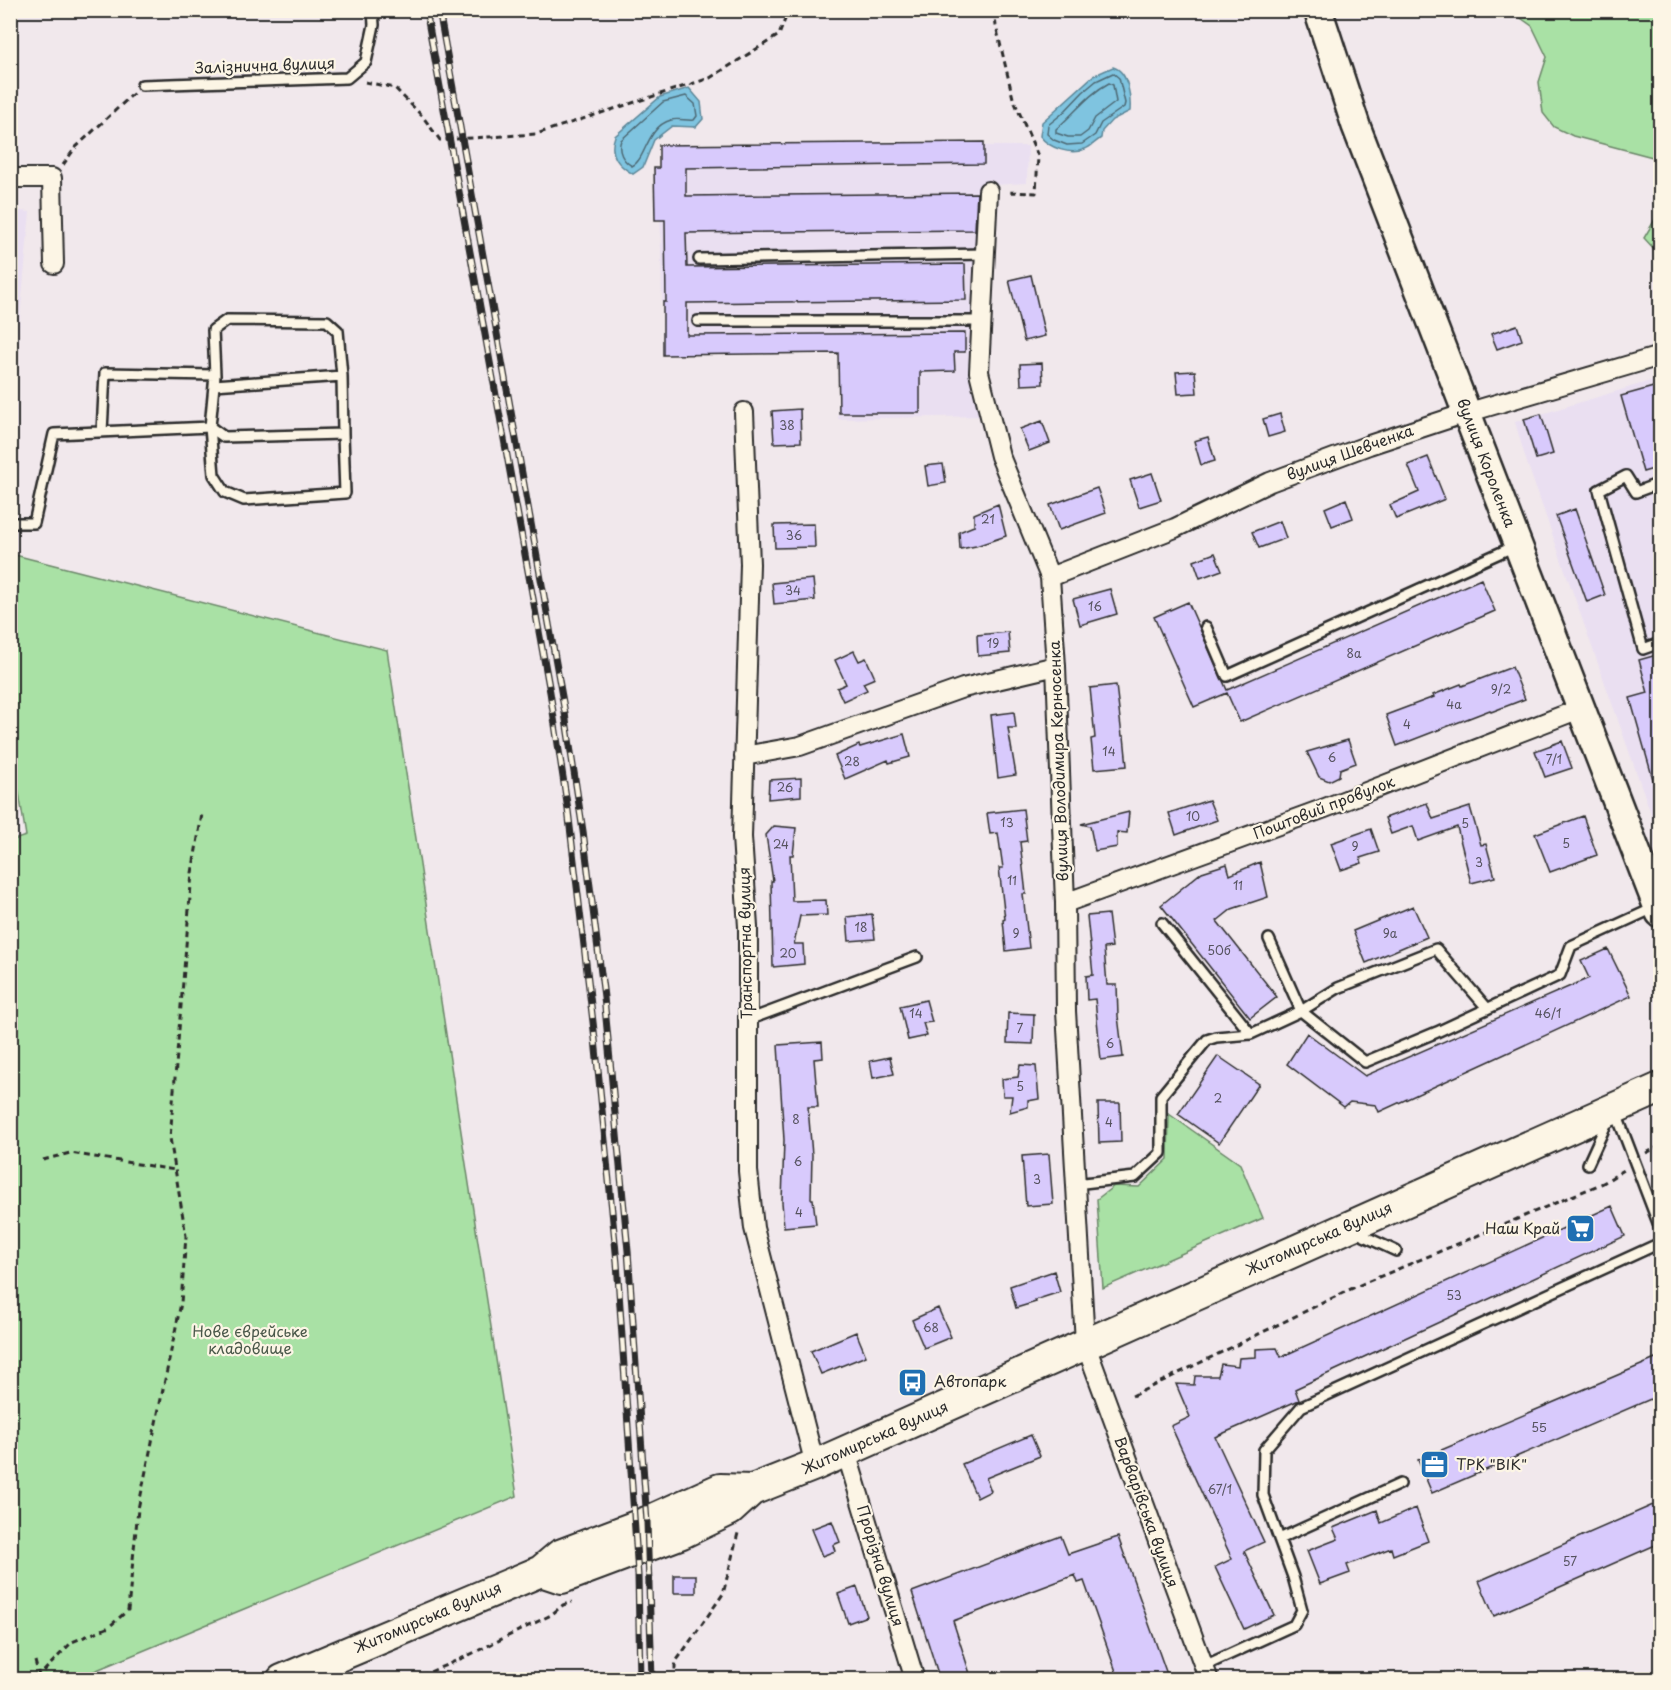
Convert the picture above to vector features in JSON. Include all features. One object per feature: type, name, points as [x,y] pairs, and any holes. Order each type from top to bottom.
[{"type":"main road","name":"вулиця Короленка","points":[[1318,10],[1356,126],[1659,910]]},
{"type":"main road","name":"Житомирська вулиця","points":[[282,1680],[541,1571],[560,1555],[647,1522],[720,1489],[752,1490],[846,1452],[1660,1088]]},
{"type":"street","points":[[10,178],[52,178],[54,264]]},
{"type":"street","name":"вулиця Володимира Керносенка","points":[[988,191],[979,372],[1000,456],[1050,577],[1056,666],[1065,903],[1066,1011],[1085,1344]]},
{"type":"street","name":"вулиця Шевченка","points":[[1050,577],[1174,528],[1270,482],[1369,445],[1466,413],[1660,356]]},
{"type":"street","name":"Транспортна вулиця","points":[[744,412],[750,564],[742,837],[748,927],[747,1171],[754,1228],[815,1465]]},
{"type":"street","points":[[744,756],[800,746],[963,688],[1056,666]]},
{"type":"street","name":"Поштовий провулок","points":[[1065,903],[1325,808],[1582,708]]},
{"type":"street","name":"Варварівська вулиця","points":[[1085,1344],[1206,1673]]},
{"type":"street","name":"Прорізна вулиця","points":[[846,1452],[915,1680]]},
{"type":"lane","name":"Залізнична вулиця","points":[[142,85],[347,78],[366,62],[374,25],[373,10]]},
{"type":"lane","points":[[699,259],[985,254]]},
{"type":"lane","points":[[227,320],[327,321],[338,331],[342,376],[345,493],[244,500],[225,492],[214,475],[210,427],[215,375],[213,330],[227,320]]},
{"type":"lane","points":[[698,321],[981,321]]},
{"type":"lane","points":[[102,432],[105,373],[215,375]]},
{"type":"lane","points":[[214,385],[342,376]]},
{"type":"lane","points":[[10,523],[34,523],[54,434],[210,427],[224,438],[343,434]]},
{"type":"lane","points":[[1660,483],[1636,492],[1626,477],[1599,490],[1643,649],[1660,643]]},
{"type":"lane","points":[[1206,627],[1227,676],[1518,545]]},
{"type":"lane","points":[[1269,939],[1301,1011],[1365,1062],[1560,975],[1571,946],[1659,910]]},
{"type":"lane","points":[[1161,923],[1251,1034]]},
{"type":"lane","points":[[1075,1184],[1135,1177],[1161,1153],[1161,1096],[1206,1040],[1251,1034],[1301,1011],[1338,988],[1436,949],[1487,1008]]},
{"type":"lane","points":[[748,1020],[917,957]]},
{"type":"lane","points":[[1613,1108],[1660,1228]]},
{"type":"lane","points":[[1588,1164],[1613,1108]]},
{"type":"lane","points":[[1346,1227],[1396,1251]]},
{"type":"lane","points":[[1206,1673],[1294,1624],[1302,1610],[1293,1577],[1263,1495],[1264,1450],[1301,1407],[1660,1243]]},
{"type":"lane","points":[[1279,1539],[1400,1484]]},
{"type":"path","points":[[347,78],[395,88],[423,117],[440,140],[536,134],[711,78],[779,35],[787,14],[796,10]]},
{"type":"path","points":[[988,191],[1036,193],[1038,156],[1013,98],[994,10]]},
{"type":"path","points":[[52,178],[75,148],[142,85]]},
{"type":"path","points":[[39,1678],[72,1642],[109,1627],[128,1610],[138,1509],[181,1303],[186,1236],[170,1138],[192,873],[202,814]]},
{"type":"path","points":[[1132,1396],[1355,1287],[1603,1183],[1636,1162],[1647,1152],[1660,1146]]},
{"type":"path","points":[[43,1160],[70,1153],[176,1170]]},
{"type":"path","points":[[675,1680],[675,1663],[723,1594],[739,1532]]},
{"type":"path","points":[[411,1680],[541,1621],[563,1605],[574,1601]]},
{"type":"path","points":[[35,1661],[39,1678]]},
{"type":"shaded area","points":[[659,145],[1028,146],[1027,183],[994,185],[984,416],[838,419],[838,353],[663,355]]},
{"type":"shaded area","points":[[10,210],[30,212],[11,414]]},
{"type":"shaded area","points":[[1660,378],[1660,839],[1526,460],[1515,422]]},
{"type":"green space","points":[[1511,11],[1660,11],[1660,159],[1573,136],[1554,127],[1543,113],[1539,82],[1547,57],[1532,26]]},
{"type":"green space","points":[[1660,211],[1660,265],[1657,252],[1644,238]]},
{"type":"green space","name":"Нове єврейське кладовище","points":[[11,554],[387,650],[517,1496],[75,1679],[11,1679],[10,841],[26,836],[11,744]]},
{"type":"green space","points":[[1169,1114],[1240,1164],[1263,1218],[1103,1288],[1097,1199],[1114,1186],[1139,1187],[1168,1159]]},
{"type":"water","points":[[1113,67],[1122,73],[1125,79],[1130,98],[1130,111],[1112,120],[1102,131],[1101,138],[1079,151],[1061,150],[1040,136],[1042,122],[1093,76]]},
{"type":"water","points":[[689,88],[701,102],[703,119],[696,127],[672,126],[654,140],[643,167],[633,174],[623,167],[614,154],[615,136],[660,97]]},
{"type":"building","points":[[984,142],[984,164],[686,168],[686,196],[977,193],[975,230],[686,233],[687,267],[965,264],[966,300],[687,303],[687,335],[965,333],[965,352],[954,352],[955,371],[920,372],[920,413],[839,413],[838,353],[663,355],[663,302],[666,302],[665,220],[655,220],[654,168],[659,168],[659,145]]},
{"type":"building","points":[[1031,275],[1045,336],[1024,341],[1009,280]]},
{"type":"building","points":[[1517,325],[1522,340],[1497,349],[1491,334]]},
{"type":"building","points":[[1042,363],[1043,384],[1021,385],[1020,364]]},
{"type":"building","points":[[1195,371],[1197,393],[1178,394],[1176,372]]},
{"type":"building","points":[[1657,386],[1660,396],[1660,467],[1643,472],[1621,396]]},
{"type":"building","points":[[800,409],[801,442],[774,443],[772,411]]},
{"type":"building","points":[[1280,414],[1285,432],[1268,437],[1263,419]]},
{"type":"building","points":[[1541,414],[1553,454],[1536,459],[1524,419]]},
{"type":"building","points":[[1042,421],[1050,443],[1029,451],[1020,429]]},
{"type":"building","points":[[1208,437],[1215,461],[1201,465],[1194,441]]},
{"type":"building","points":[[1428,457],[1445,499],[1396,519],[1390,505],[1419,492],[1408,465]]},
{"type":"building","points":[[943,464],[946,483],[928,486],[925,466]]},
{"type":"building","points":[[1152,473],[1161,500],[1139,507],[1130,480]]},
{"type":"building","points":[[1097,488],[1106,513],[1059,530],[1050,505]]},
{"type":"building","points":[[1346,499],[1353,518],[1332,526],[1325,508]]},
{"type":"building","points":[[998,504],[1006,536],[960,549],[959,532],[974,526],[974,514]]},
{"type":"building","points":[[1575,509],[1605,595],[1587,602],[1556,516]]},
{"type":"building","points":[[1280,521],[1286,538],[1259,548],[1252,532]]},
{"type":"building","points":[[814,524],[815,547],[775,548],[774,525]]},
{"type":"building","points":[[1215,553],[1222,570],[1200,578],[1194,561]]},
{"type":"building","points":[[813,579],[815,600],[774,604],[772,583]]},
{"type":"building","points":[[1481,579],[1495,611],[1240,722],[1227,693],[1194,707],[1154,617],[1188,602],[1227,690]]},
{"type":"building","points":[[1110,589],[1117,614],[1080,625],[1073,599]]},
{"type":"building","points":[[1008,632],[1010,653],[978,656],[977,635]]},
{"type":"building","points":[[854,651],[859,661],[866,658],[875,678],[863,683],[867,690],[843,701],[837,688],[846,684],[835,660]]},
{"type":"building","points":[[1660,654],[1660,790],[1656,790],[1630,698],[1648,693],[1639,660]]},
{"type":"building","points":[[1512,667],[1525,699],[1397,746],[1386,715],[1461,684],[1462,686]]},
{"type":"building","points":[[1116,685],[1127,766],[1094,769],[1091,739],[1095,738],[1090,688]]},
{"type":"building","points":[[1014,712],[1016,728],[1008,728],[1016,775],[998,778],[991,715]]},
{"type":"building","points":[[904,734],[910,757],[889,763],[888,760],[845,779],[835,756],[859,745],[860,747]]},
{"type":"building","points":[[1348,740],[1356,763],[1340,769],[1339,776],[1329,781],[1319,777],[1307,752]]},
{"type":"building","points":[[1562,741],[1572,768],[1545,777],[1535,751]]},
{"type":"building","points":[[801,778],[801,796],[768,799],[769,780]]},
{"type":"building","points":[[1209,800],[1217,820],[1176,835],[1169,813]]},
{"type":"building","points":[[1427,803],[1433,819],[1470,807],[1481,845],[1486,844],[1495,877],[1471,883],[1457,827],[1418,841],[1413,826],[1391,834],[1385,818]]},
{"type":"building","points":[[1023,809],[1027,841],[1020,842],[1029,948],[1006,951],[999,868],[1003,868],[998,833],[990,834],[987,813]]},
{"type":"building","points":[[1129,812],[1127,833],[1117,832],[1117,847],[1095,851],[1090,826],[1081,824]]},
{"type":"building","points":[[1583,816],[1597,855],[1550,872],[1535,834]]},
{"type":"building","points":[[774,826],[796,828],[793,855],[790,855],[792,901],[826,900],[827,915],[800,916],[794,944],[803,944],[804,964],[773,967],[771,881],[773,881],[766,835]]},
{"type":"building","points":[[1371,829],[1379,852],[1360,858],[1362,863],[1341,870],[1331,843]]},
{"type":"building","points":[[1260,862],[1268,897],[1232,909],[1217,921],[1277,997],[1250,1018],[1161,905],[1202,872],[1227,864],[1230,875]]},
{"type":"building","points":[[1413,906],[1427,937],[1366,963],[1353,931]]},
{"type":"building","points":[[872,914],[875,939],[849,941],[847,917]]},
{"type":"building","points":[[1108,914],[1112,947],[1104,948],[1107,985],[1117,985],[1123,1057],[1101,1060],[1095,999],[1087,1000],[1086,976],[1093,975],[1087,916]]},
{"type":"building","points":[[1608,949],[1631,996],[1379,1112],[1376,1105],[1350,1102],[1344,1107],[1287,1064],[1307,1033],[1365,1076],[1589,978],[1581,961]]},
{"type":"building","points":[[926,1000],[932,1022],[923,1023],[927,1036],[908,1040],[900,1006]]},
{"type":"building","points":[[1008,1013],[1034,1014],[1033,1044],[1007,1043]]},
{"type":"building","points":[[822,1042],[823,1058],[814,1059],[818,1107],[808,1107],[812,1155],[811,1199],[813,1199],[816,1224],[784,1227],[782,1202],[784,1140],[778,1045]]},
{"type":"building","points":[[1218,1056],[1259,1084],[1219,1143],[1178,1114]]},
{"type":"building","points":[[890,1057],[894,1074],[873,1078],[870,1061]]},
{"type":"building","points":[[1020,1065],[1036,1066],[1039,1099],[1028,1101],[1028,1107],[1010,1112],[1012,1096],[1003,1096],[1002,1079],[1018,1077]]},
{"type":"building","points":[[1098,1103],[1120,1103],[1121,1142],[1099,1143]]},
{"type":"building","points":[[1049,1154],[1053,1204],[1026,1206],[1022,1156]]},
{"type":"building","points":[[1612,1206],[1625,1236],[1295,1389],[1299,1400],[1215,1437],[1264,1542],[1244,1551],[1274,1615],[1244,1629],[1215,1567],[1232,1559],[1171,1426],[1190,1417],[1176,1384],[1194,1385],[1195,1376],[1218,1376],[1221,1364],[1238,1366],[1239,1358],[1256,1357],[1256,1349],[1277,1348],[1281,1357]]},
{"type":"building","points":[[1054,1271],[1060,1292],[1016,1308],[1010,1286]]},
{"type":"building","points":[[938,1308],[951,1337],[924,1348],[912,1320]]},
{"type":"building","points":[[856,1332],[866,1356],[821,1374],[811,1351]]},
{"type":"building","points":[[1660,1357],[1660,1395],[1432,1493],[1418,1460]]},
{"type":"building","points":[[1031,1435],[1040,1456],[986,1478],[991,1491],[977,1498],[962,1464]]},
{"type":"building","points":[[1660,1502],[1660,1543],[1494,1616],[1479,1581]]},
{"type":"building","points":[[1416,1508],[1428,1541],[1393,1555],[1391,1548],[1347,1565],[1350,1573],[1320,1584],[1307,1551],[1338,1539],[1333,1528],[1377,1510],[1381,1523]]},
{"type":"building","points":[[832,1521],[840,1542],[833,1545],[835,1551],[822,1556],[811,1529]]},
{"type":"building","points":[[1061,1536],[1068,1554],[1118,1537],[1169,1680],[1119,1680],[1084,1581],[1078,1583],[1075,1575],[953,1621],[972,1680],[940,1680],[912,1592]]},
{"type":"building","points":[[674,1575],[696,1575],[696,1593],[674,1593]]},
{"type":"building","points":[[857,1587],[867,1616],[848,1623],[838,1594]]},
{"type":"railway","points":[[426,10],[550,692],[568,810],[595,1039],[617,1262],[638,1575],[640,1680]]},
{"type":"railway","points":[[439,10],[565,713],[583,831],[604,997],[628,1251],[647,1522],[652,1680]]},
{"type":"place","name":"Наш Край","points":[[1581,1229]]},
{"type":"place","name":"Автопарк","points":[[913,1382]]},
{"type":"place","name":"ТРК \"ВІК\"","points":[[1435,1465]]}]
